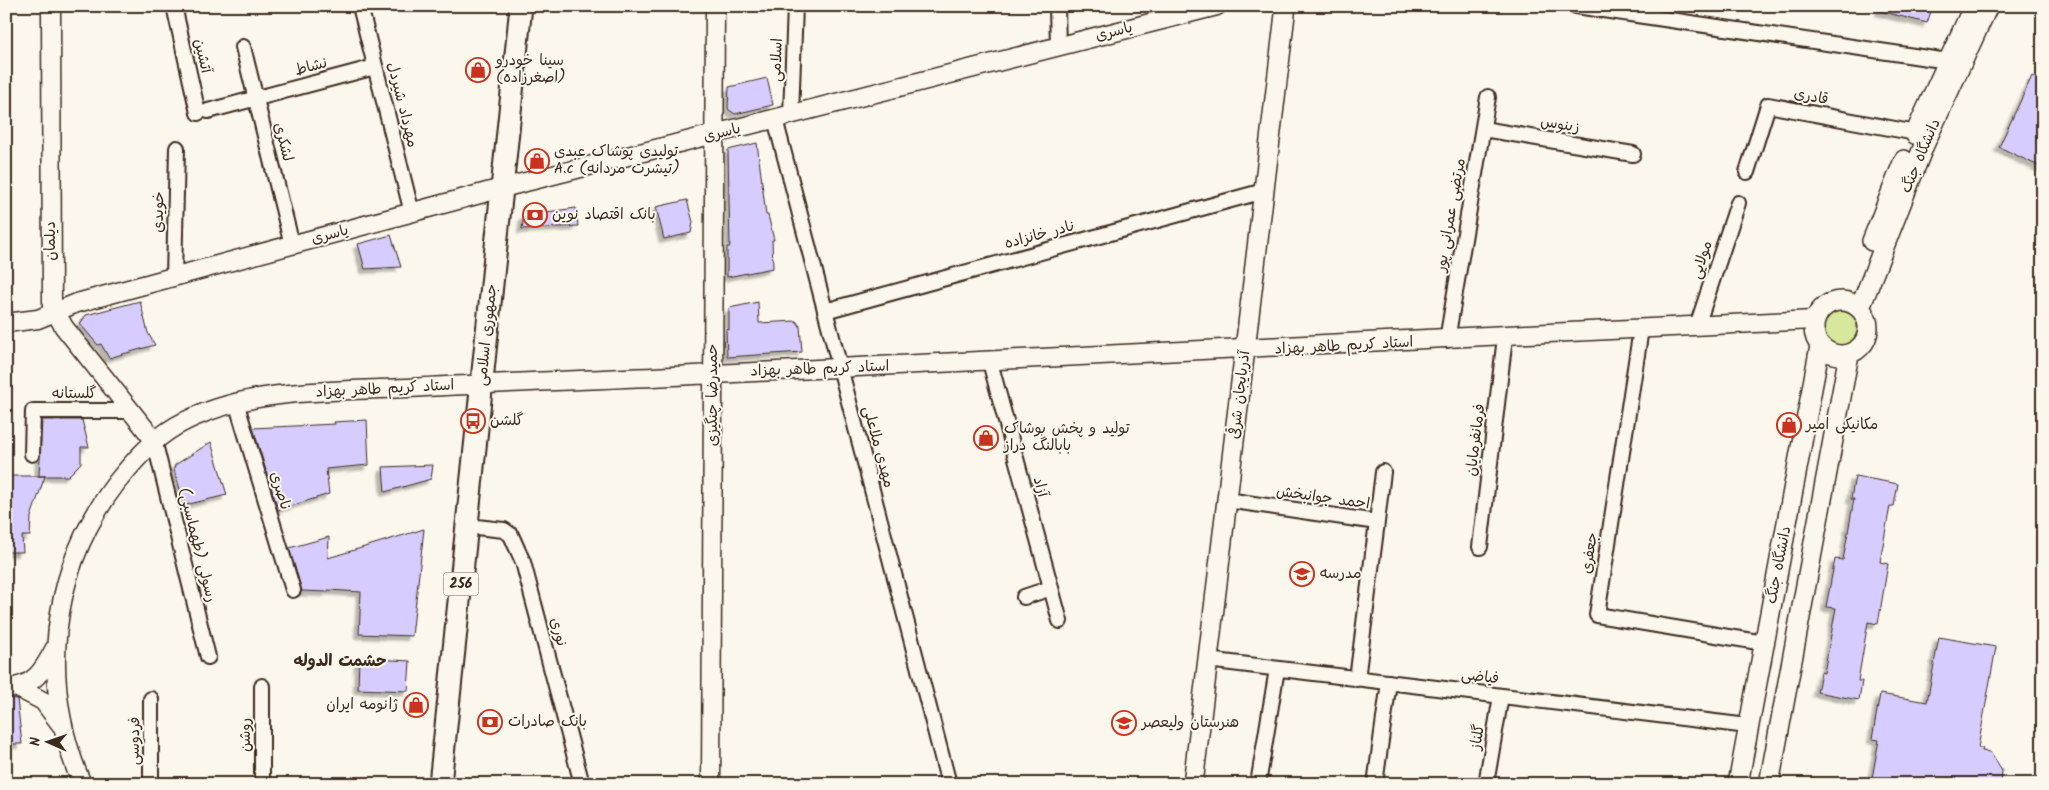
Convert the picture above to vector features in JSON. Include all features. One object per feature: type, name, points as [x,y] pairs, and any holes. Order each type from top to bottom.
[{"type":"main road","name":"جمهوری اسلامی","points":[[440,784],[520,6]]},
{"type":"main road","name":"آذربایجان شرقی","points":[[1193,784],[1286,6]]},
{"type":"main road","name":"دانشگاه جنگ","points":[[1855,304],[1916,133],[1974,6]]},
{"type":"main road","name":"دانشگاه جنگ","points":[[1855,304],[1924,145],[1988,6]]},
{"type":"main road","points":[[1841,300],[1855,304],[1868,322],[1866,338],[1862,345],[1848,354],[1833,354],[1820,346],[1815,338],[1813,329],[1814,320],[1824,305],[1841,300]]},
{"type":"main road","name":"دانشگاه جنگ","points":[[1738,784],[1820,346]]},
{"type":"main road","name":"دانشگاه جنگ","points":[[1770,784],[1848,354]]},
{"type":"street","name":"دیلمان","points":[[51,6],[51,296],[55,314],[129,411],[154,440]]},
{"type":"street","name":"آتشین","points":[[174,6],[203,112],[256,98]]},
{"type":"street","name":"مهرداد شیردل","points":[[360,6],[412,212]]},
{"type":"street","name":"حمیدرضا چنگیزی","points":[[710,784],[715,6]]},
{"type":"street","name":"اسلامی","points":[[783,117],[795,6]]},
{"type":"street","points":[[1057,6],[1058,47]]},
{"type":"street","name":"یاسری","points":[[6,323],[29,321],[55,314],[77,303],[502,188],[1217,6]]},
{"type":"street","points":[[1576,6],[1636,11],[1948,61]]},
{"type":"street","name":"لشکری","points":[[243,47],[292,245]]},
{"type":"street","name":"نشاط","points":[[256,98],[375,67]]},
{"type":"street","name":"مرتضی عمرانی پور","points":[[1447,340],[1488,97]]},
{"type":"street","name":"قادری","points":[[1747,172],[1768,105],[1916,133]]},
{"type":"street","name":"مهدی ملاعلی","points":[[783,117],[825,311],[949,784]]},
{"type":"street","name":"زینوس","points":[[1482,129],[1633,154]]},
{"type":"street","name":"خویدی","points":[[174,277],[176,148]]},
{"type":"street","name":"نادر خانزاده","points":[[825,311],[1264,191]]},
{"type":"street","name":"مولایی","points":[[1698,326],[1738,203]]},
{"type":"street","name":"استاد کریم طاهر بهزاد","points":[[64,731],[59,702],[56,646],[58,620],[65,584],[83,536],[111,490],[154,440],[187,420],[236,402],[261,396],[482,384],[1245,351],[1814,320]]},
{"type":"street","name":"جعفری","points":[[1641,329],[1597,615],[1764,643]]},
{"type":"street","name":"فرمانفرمایان","points":[[1480,547],[1505,337]]},
{"type":"street","name":"آزاد","points":[[990,362],[1060,621]]},
{"type":"street","name":"ناصری","points":[[236,402],[293,590]]},
{"type":"street","name":"گلستانه","points":[[32,454],[32,411],[129,411]]},
{"type":"street","name":"رسولی (طهماسبی)","points":[[154,440],[208,657]]},
{"type":"street","points":[[1376,522],[1383,472]]},
{"type":"street","name":"احمد جوانبخش","points":[[1227,500],[1376,522],[1358,679]]},
{"type":"street","name":"نوری","points":[[467,526],[504,530],[514,539],[523,562],[582,784]]},
{"type":"street","points":[[1024,597],[1051,588]]},
{"type":"street","points":[[11,688],[39,675],[56,646]]},
{"type":"street","name":"فیاضی","points":[[1207,660],[1748,726]]},
{"type":"street","points":[[1258,784],[1278,669]]},
{"type":"street","points":[[1375,784],[1389,682]]},
{"type":"street","name":"روشن","points":[[262,686],[262,784]]},
{"type":"street","points":[[11,688],[43,701],[53,713],[64,731],[82,784]]},
{"type":"street","name":"گلناز","points":[[1486,784],[1501,696]]},
{"type":"street","name":"فردوسی","points":[[151,699],[151,784]]},
{"type":"green space","points":[[1840,311],[1847,312],[1852,316],[1856,321],[1856,335],[1852,340],[1847,344],[1840,345],[1833,344],[1828,340],[1824,335],[1823,328],[1824,321],[1828,316],[1833,312]]},
{"type":"building","points":[[1881,6],[1933,6],[1927,23],[1880,11]]},
{"type":"building","points":[[2032,76],[2043,81],[2043,168],[1999,147]]},
{"type":"building","points":[[767,78],[773,105],[735,114],[728,109],[729,87]]},
{"type":"building","points":[[757,143],[766,215],[768,215],[774,240],[772,240],[773,268],[727,277],[727,247],[730,247],[728,150]]},
{"type":"building","points":[[687,200],[693,222],[691,233],[664,239],[656,207]]},
{"type":"building","points":[[576,208],[578,226],[522,229],[524,215]]},
{"type":"building","points":[[391,235],[401,267],[365,269],[358,244]]},
{"type":"building","points":[[140,301],[148,333],[155,345],[109,358],[101,344],[98,345],[80,324],[86,315]]},
{"type":"building","points":[[758,302],[759,323],[796,321],[800,326],[802,352],[727,357],[726,329],[729,330],[729,308]]},
{"type":"building","points":[[42,420],[82,420],[89,447],[81,447],[81,463],[68,476],[39,476]]},
{"type":"building","points":[[367,420],[369,465],[326,469],[329,494],[278,510],[253,428],[335,424],[334,422]]},
{"type":"building","points":[[211,442],[227,495],[185,505],[174,470],[175,465]]},
{"type":"building","points":[[433,465],[431,479],[385,492],[383,467]]},
{"type":"building","points":[[6,476],[45,476],[31,517],[30,536],[22,536],[23,552],[6,552]]},
{"type":"building","points":[[1855,476],[1898,484],[1894,506],[1890,506],[1880,562],[1888,564],[1878,624],[1868,622],[1858,681],[1862,681],[1859,700],[1817,692],[1821,672],[1824,673],[1836,608],[1826,607],[1835,559],[1843,560],[1854,499],[1851,499]]},
{"type":"building","points":[[424,529],[412,636],[359,634],[361,592],[302,591],[289,548],[329,537],[328,558]]},
{"type":"building","points":[[1939,637],[1996,647],[1978,748],[1983,748],[1982,751],[1990,752],[2002,771],[2001,784],[1871,784],[1879,740],[1872,739],[1880,694],[1927,702]]},
{"type":"building","points":[[359,658],[410,661],[408,691],[358,689]]},
{"type":"building","points":[[6,698],[17,699],[22,744],[6,744]]},
{"type":"place","name":"سینا خودرو (اصغرزاده)","points":[[478,70]]},
{"type":"place","name":"تولیدی پوشاک عبدی A.c (تیشرت مردانه)","points":[[537,161]]},
{"type":"place","name":"بانک اقتصاد نوین","points":[[535,215]]},
{"type":"place","name":"گلشن","points":[[473,421]]},
{"type":"place","name":"مکانیکی امیر","points":[[1789,425]]},
{"type":"place","name":"تولید و پخش پوشاک بابالنگ دراز","points":[[986,438]]},
{"type":"place","name":"مدرسه","points":[[1302,574]]},
{"type":"place","name":"ژانومه ایران","points":[[416,705]]},
{"type":"place","name":"بانک صادرات","points":[[490,722]]},
{"type":"place","name":"هنرستان ولیعصر","points":[[1124,723]]},
{"type":"district","name":"حشمت الدوله","points":[[340,661]]}]
